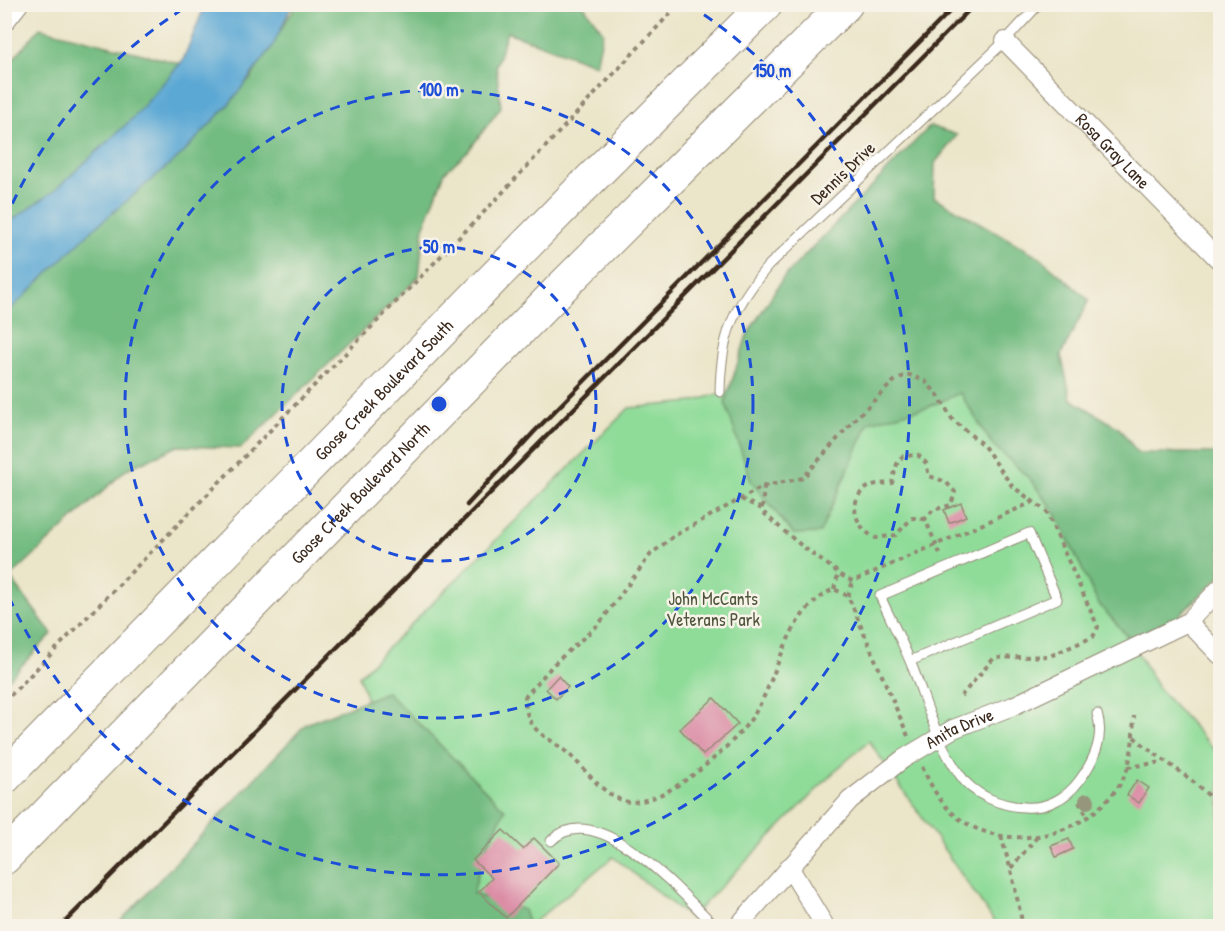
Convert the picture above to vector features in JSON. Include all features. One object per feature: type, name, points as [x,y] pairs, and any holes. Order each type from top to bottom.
[{"type":"highway","name":"Goose Creek Boulevard South","points":[[4,778],[570,200],[766,4]]},
{"type":"highway","name":"Goose Creek Boulevard North","points":[[4,858],[565,284],[846,4]]},
{"type":"street","points":[[4,23],[19,4]]},
{"type":"street","name":"Rosa Gray Lane","points":[[1005,41],[1221,261]]},
{"type":"street","name":"Anita Drive","points":[[738,927],[850,800],[915,752],[940,736],[1013,706],[1188,622],[1221,588]]},
{"type":"street","points":[[1188,622],[1221,655]]},
{"type":"street","points":[[789,867],[825,927]]},
{"type":"lane","name":"Dennis Drive","points":[[720,392],[721,355],[743,296],[762,273],[1005,41],[1039,4]]},
{"type":"lane","points":[[910,661],[1057,599],[1029,532],[880,596],[910,661],[940,736],[961,777],[981,794],[1006,806],[1034,808],[1057,801],[1077,784],[1090,765],[1102,727],[1097,714]]},
{"type":"lane","points":[[551,841],[557,835],[579,828],[598,831],[628,847],[672,883],[715,927]]},
{"type":"path","points":[[4,702],[489,207],[679,4]]},
{"type":"path","points":[[838,576],[834,589],[811,604],[794,626],[755,712],[743,729],[694,773],[656,797],[643,802],[625,801],[611,794],[559,746],[538,733],[525,714],[525,697],[534,684],[599,624],[651,554],[674,536],[764,486],[803,478],[854,420],[893,382],[907,374],[925,381],[938,395],[952,419],[984,446],[1012,486],[1049,516],[1098,627],[1093,637],[1050,656],[994,658],[961,696]]},
{"type":"path","points":[[908,453],[914,454],[926,463],[933,480],[946,482],[955,492],[951,505],[933,510],[925,519],[912,518],[896,535],[876,538],[859,526],[856,519],[856,505],[862,493],[874,485],[892,483],[900,459],[908,453]]},
{"type":"path","points":[[762,509],[764,486]]},
{"type":"path","points":[[741,499],[762,509],[784,534],[828,565],[838,576],[853,581],[1034,502]]},
{"type":"path","points":[[925,519],[946,567]]},
{"type":"path","points":[[848,596],[853,581]]},
{"type":"path","points":[[834,589],[848,596],[915,752],[943,804],[968,823],[1001,836],[1037,837],[1052,835],[1085,820],[1111,796],[1128,767],[1134,716]]},
{"type":"path","points":[[1133,736],[1165,762],[1189,775],[1221,808]]},
{"type":"path","points":[[1128,767],[1165,762]]},
{"type":"path","points":[[1001,836],[1011,869],[1023,927]]},
{"type":"path","points":[[1011,869],[1037,837]]},
{"type":"green space","points":[[296,5],[583,5],[603,32],[596,65],[507,32],[496,65],[501,107],[469,150],[445,172],[424,226],[419,277],[241,448],[178,446],[127,469],[10,577],[52,634],[5,683],[5,68],[40,28],[249,81]]},
{"type":"green space","points":[[930,126],[957,135],[935,163],[934,197],[1038,256],[1089,300],[1061,355],[1071,399],[1119,428],[1138,453],[1220,453],[1220,577],[1174,620],[1129,638],[1098,603],[1057,515],[1030,479],[992,444],[960,393],[928,407],[869,422],[820,533],[793,534],[751,481],[725,402],[747,335],[783,278]]},
{"type":"green space","name":"John McCants Veterans Park","points":[[803,367],[960,393],[992,444],[1030,479],[1057,515],[1098,603],[1129,638],[1158,688],[1220,756],[1220,926],[997,926],[869,741],[837,769],[690,918],[613,857],[529,926],[478,926],[426,881],[359,676],[629,408],[692,402]]},
{"type":"green space","points":[[387,692],[505,810],[483,854],[473,894],[524,910],[529,926],[116,926],[306,724]]},
{"type":"water","points":[[205,5],[292,5],[273,46],[231,102],[183,153],[89,233],[5,315],[5,225],[54,191],[134,117],[183,60]]},
{"type":"building","points":[[961,503],[966,516],[949,523],[944,510]]},
{"type":"building","points":[[558,676],[568,687],[556,699],[546,689]]},
{"type":"building","points":[[714,698],[738,724],[703,755],[680,729]]},
{"type":"building","points":[[1137,780],[1149,788],[1139,803],[1127,795]]},
{"type":"building","points":[[503,830],[523,849],[534,838],[559,863],[506,918],[479,892],[492,878],[473,860]]},
{"type":"building","points":[[1069,839],[1073,849],[1056,857],[1051,846]]},
{"type":"railway","points":[[467,505],[534,432],[957,4]]},
{"type":"railway","points":[[61,926],[975,4]]}]
